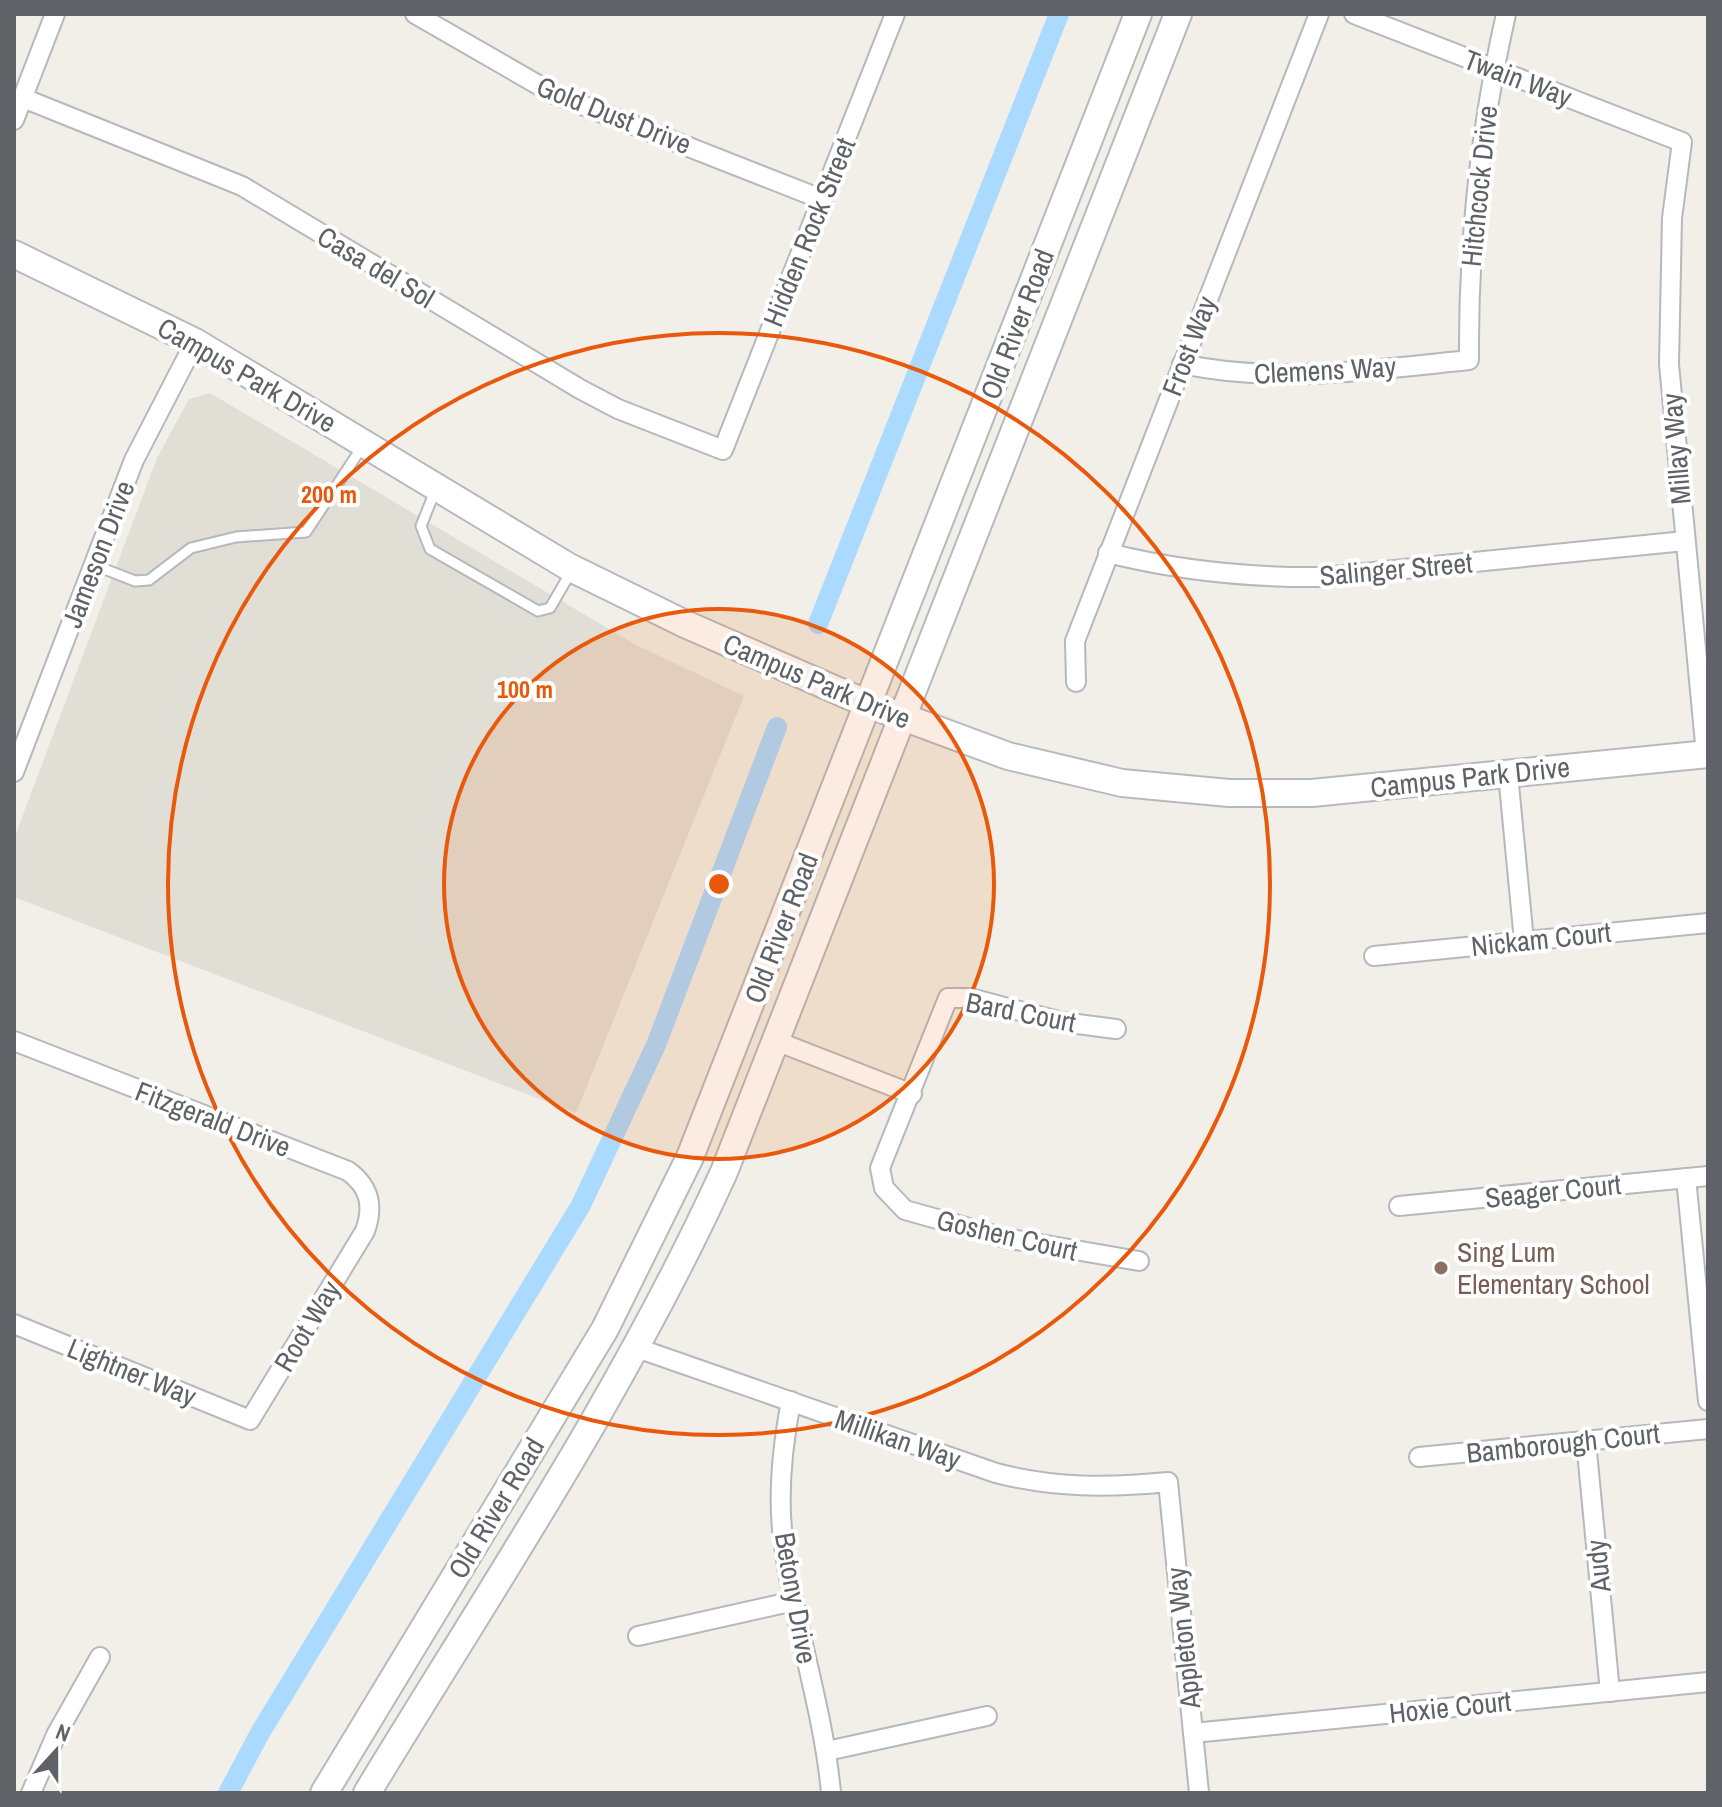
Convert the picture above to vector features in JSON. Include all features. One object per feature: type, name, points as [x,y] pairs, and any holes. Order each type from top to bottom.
[{"type":"main road","name":"Old River Road","points":[[324,1793],[605,1329],[684,1171],[1138,14]]},
{"type":"main road","name":"Old River Road","points":[[367,1793],[637,1348],[684,1259],[724,1172],[1178,14]]},
{"type":"main road","name":"Campus Park Drive","points":[[14,254],[195,342],[573,569],[685,624],[868,704],[1057,770],[1180,791],[1312,793],[1707,754]]},
{"type":"main road","points":[[776,1041],[764,1008],[788,937],[784,920]]},
{"type":"main road","points":[[637,1348],[627,1330],[631,1309],[683,1209],[684,1171]]},
{"type":"street","points":[[14,120],[55,14]]},
{"type":"street","name":"Gold Dust Drive","points":[[415,14],[554,94],[821,199]]},
{"type":"street","name":"Hidden Rock Street","points":[[723,450],[895,14]]},
{"type":"street","name":"Frost Way","points":[[1076,682],[1075,641],[1319,14]]},
{"type":"street","name":"Twain Way","points":[[1354,14],[1682,142]]},
{"type":"street","name":"Hitchcock Drive","points":[[1469,360],[1472,229],[1481,142],[1493,68],[1506,14]]},
{"type":"street","name":"Casa del Sol","points":[[23,98],[242,186],[580,389],[618,409],[723,450]]},
{"type":"street","name":"Millay Way","points":[[1682,142],[1668,291],[1669,364],[1707,754]]},
{"type":"street","name":"Jameson Drive","points":[[14,772],[148,430],[195,342]]},
{"type":"street","name":"Clemens Way","points":[[1182,364],[1262,376],[1306,376],[1469,360]]},
{"type":"street","name":"Salinger Street","points":[[1108,553],[1161,566],[1269,578],[1324,577],[1685,541]]},
{"type":"street","points":[[1508,774],[1524,941]]},
{"type":"street","name":"Nickam Court","points":[[1374,956],[1708,923]]},
{"type":"street","name":"Bard Court","points":[[912,1094],[948,998],[970,998],[1062,1022],[1116,1029]]},
{"type":"street","name":"Fitzgerald Drive","points":[[14,1041],[348,1171],[359,1178],[370,1201],[371,1215],[365,1231]]},
{"type":"street","points":[[776,1041],[912,1094]]},
{"type":"street","name":"Goshen Court","points":[[912,1094],[880,1168],[884,1188],[905,1210],[1005,1238],[1139,1261]]},
{"type":"street","name":"Seager Court","points":[[1399,1206],[1708,1176]]},
{"type":"street","points":[[1686,1178],[1708,1401]]},
{"type":"street","name":"Root Way","points":[[250,1420],[365,1231]]},
{"type":"street","name":"Lightner Way","points":[[14,1324],[250,1420]]},
{"type":"street","name":"Millikan Way","points":[[637,1348],[996,1473],[1032,1482],[1084,1488],[1168,1482]]},
{"type":"street","name":"Betony Drive","points":[[791,1401],[781,1484],[782,1527],[794,1601],[827,1751],[831,1793]]},
{"type":"street","name":"Bamborough Court","points":[[1419,1457],[1708,1429]]},
{"type":"street","name":"Audy","points":[[1586,1441],[1610,1692]]},
{"type":"street","name":"Appleton Way","points":[[1168,1482],[1199,1793]]},
{"type":"street","points":[[638,1636],[794,1601]]},
{"type":"street","points":[[31,1793],[56,1735],[100,1657]]},
{"type":"street","name":"Hoxie Court","points":[[1193,1733],[1708,1682]]},
{"type":"street","points":[[827,1751],[987,1716]]},
{"type":"lane","points":[[94,565],[135,581],[149,580],[191,548],[236,537],[306,532],[364,444]]},
{"type":"lane","points":[[437,487],[421,526],[430,549],[544,612],[550,608],[573,569]]},
{"type":"shaded area","points":[[210,393],[636,645],[744,696],[576,1113],[14,897],[14,839],[157,458],[189,399]]},
{"type":"waterway","points":[[818,624],[1059,14]]},
{"type":"waterway","points":[[228,1793],[260,1733],[581,1205],[656,1045],[777,727]]},
{"type":"place","name":"Sing Lum Elementary School","points":[[1441,1268]]}]
